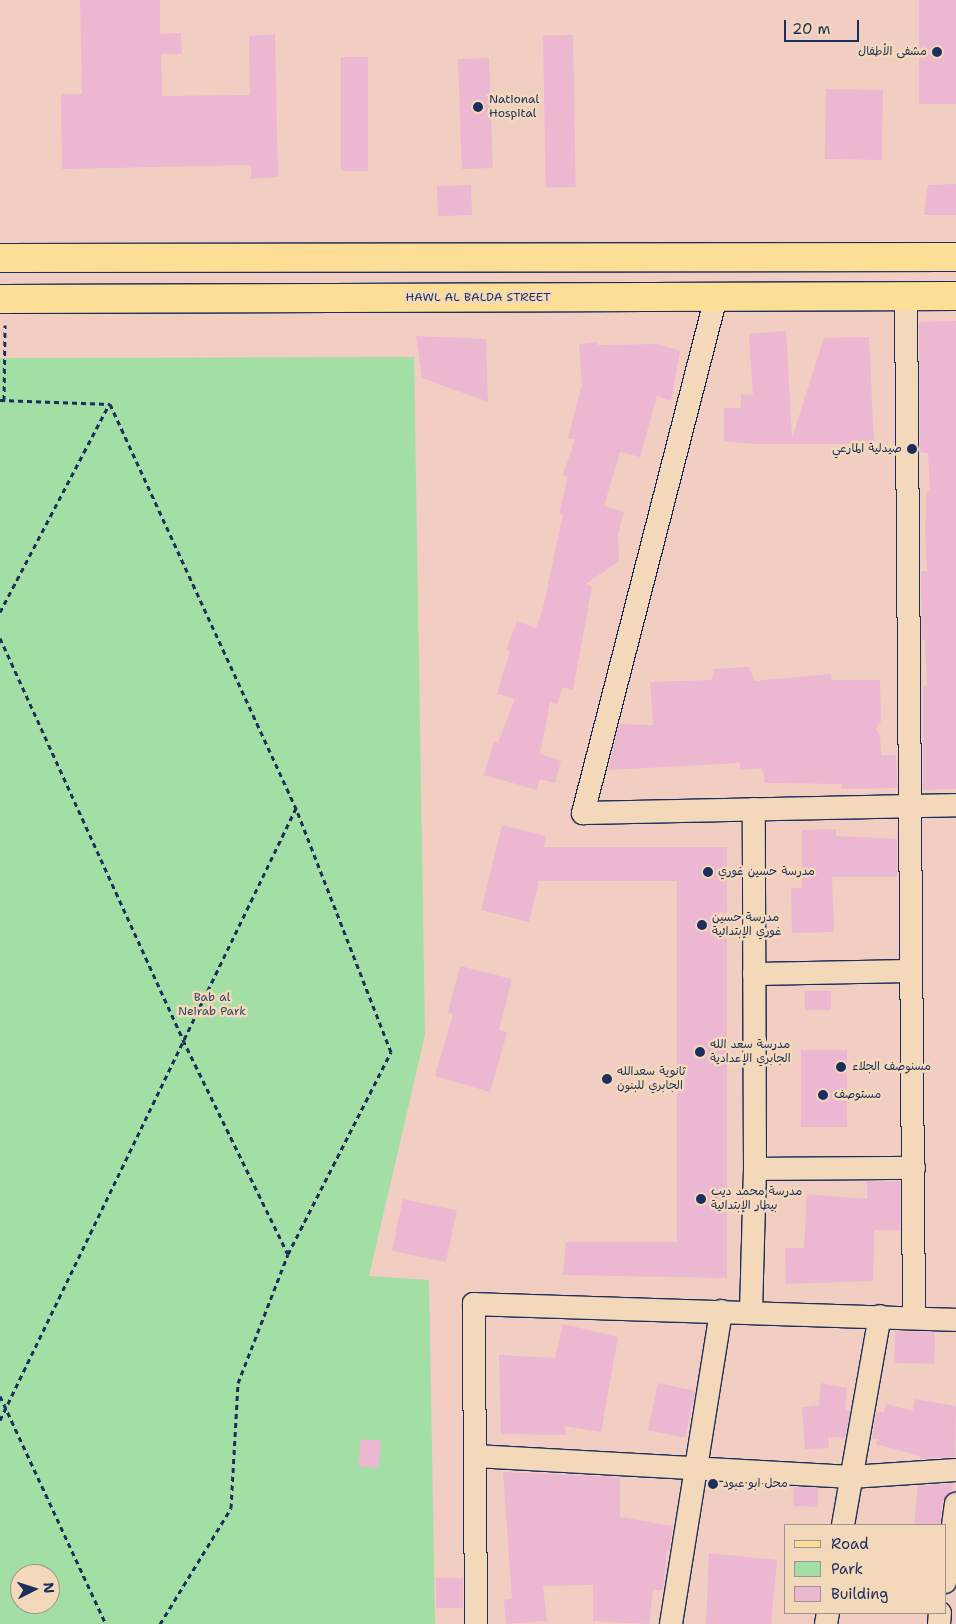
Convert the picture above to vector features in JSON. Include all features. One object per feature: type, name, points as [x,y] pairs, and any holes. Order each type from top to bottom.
[{"type":"main road","points":[[0,258],[956,257]]},
{"type":"main road","name":"HAWL AL BALDA STREET","points":[[3,299],[956,296]]},
{"type":"street","points":[[716,297],[583,813],[956,806]]},
{"type":"street","points":[[906,297],[914,1318]]},
{"type":"street","points":[[751,1312],[755,1169],[754,810]]},
{"type":"street","points":[[754,974],[911,971]]},
{"type":"street","points":[[755,1169],[914,1168]]},
{"type":"street","points":[[476,1624],[474,1304],[956,1320]]},
{"type":"street","points":[[671,1624],[721,1312]]},
{"type":"street","points":[[843,1524],[880,1316]]},
{"type":"street","points":[[475,1456],[852,1477],[956,1470]]},
{"type":"street","points":[[946,1575],[956,1504]]},
{"type":"path","points":[[3,299],[2,400],[110,404]]},
{"type":"path","points":[[0,612],[110,404]]},
{"type":"path","points":[[110,404],[296,808],[391,1052],[288,1254],[238,1383],[231,1508],[160,1624]]},
{"type":"path","points":[[0,638],[183,1040],[288,1254]]},
{"type":"path","points":[[0,1420],[296,808]]},
{"type":"path","points":[[0,1396],[106,1624]]},
{"type":"green space","name":"Bab al Neirab Park","points":[[414,357],[425,1035],[369,1276],[429,1280],[435,1624],[0,1624],[0,358]]},
{"type":"building","points":[[80,0],[160,0],[160,34],[181,33],[182,54],[161,54],[162,96],[250,95],[249,36],[275,34],[278,177],[251,179],[251,165],[62,169],[61,94],[82,94]]},
{"type":"building","name":"مشفى الأطفال","points":[[919,0],[956,0],[956,104],[919,104]]},
{"type":"building","points":[[573,35],[576,187],[546,188],[543,36]]},
{"type":"building","points":[[341,57],[368,57],[368,171],[341,171]]},
{"type":"building","points":[[489,58],[493,168],[462,169],[458,59]]},
{"type":"building","points":[[826,89],[883,90],[882,160],[825,159]]},
{"type":"building","points":[[956,184],[956,215],[924,215],[928,185]]},
{"type":"building","points":[[471,185],[472,215],[438,216],[437,186]]},
{"type":"building","points":[[956,321],[956,789],[923,790],[923,686],[927,685],[925,640],[922,640],[921,571],[927,571],[925,529],[927,491],[930,491],[928,453],[920,452],[919,322]]},
{"type":"building","points":[[786,331],[792,438],[824,338],[869,337],[874,444],[755,444],[724,441],[724,408],[741,408],[741,395],[753,394],[749,334]]},
{"type":"building","points":[[416,336],[486,339],[488,402],[422,378]]},
{"type":"building","points":[[597,342],[598,345],[658,344],[680,351],[671,401],[657,396],[640,457],[620,452],[604,506],[624,512],[618,534],[619,561],[586,584],[592,586],[573,690],[563,687],[557,704],[550,702],[540,754],[561,761],[555,783],[540,779],[537,790],[484,775],[494,741],[498,743],[515,699],[497,694],[510,651],[506,650],[517,621],[536,628],[543,608],[563,514],[559,513],[568,477],[563,475],[575,439],[568,438],[582,385],[579,344]]},
{"type":"building","points":[[749,667],[755,681],[831,674],[832,680],[880,680],[881,721],[876,728],[880,736],[881,755],[896,755],[897,788],[841,789],[843,784],[765,783],[762,768],[740,770],[740,763],[608,770],[619,724],[653,725],[650,682],[712,680],[714,669]]},
{"type":"building","points":[[502,825],[546,836],[544,847],[727,847],[727,1278],[563,1275],[566,1242],[677,1242],[677,881],[539,881],[529,922],[481,910]]},
{"type":"building","points":[[836,829],[836,836],[897,839],[897,877],[832,877],[834,932],[792,933],[791,888],[802,888],[802,830]]},
{"type":"building","points":[[460,966],[512,979],[499,1030],[507,1033],[490,1092],[435,1076],[453,1014],[448,1012]]},
{"type":"building","points":[[805,991],[831,991],[831,1010],[805,1010]]},
{"type":"building","points":[[801,1050],[847,1050],[847,1127],[801,1127]]},
{"type":"building","points":[[867,1181],[900,1181],[900,1230],[874,1230],[873,1281],[786,1284],[785,1248],[804,1248],[807,1194],[867,1199]]},
{"type":"building","points":[[403,1199],[457,1210],[446,1262],[392,1251]]},
{"type":"building","points":[[563,1324],[618,1337],[601,1432],[565,1426],[566,1435],[501,1434],[499,1355],[555,1358]]},
{"type":"building","points":[[895,1331],[935,1332],[934,1364],[894,1363]]},
{"type":"building","points":[[658,1383],[695,1391],[685,1438],[648,1430]]},
{"type":"building","points":[[821,1383],[847,1388],[845,1410],[850,1411],[845,1438],[828,1437],[829,1448],[805,1449],[802,1407],[819,1405]]},
{"type":"building","points":[[915,1399],[956,1406],[955,1457],[920,1459],[920,1456],[876,1444],[877,1439],[872,1439],[876,1412],[884,1412],[886,1404],[913,1411]]},
{"type":"building","points":[[361,1439],[381,1441],[378,1468],[358,1466]]},
{"type":"building","points":[[503,1472],[620,1477],[620,1517],[673,1526],[669,1550],[667,1550],[663,1590],[653,1590],[649,1624],[593,1621],[593,1585],[543,1586],[547,1621],[506,1624],[504,1600],[512,1599]]},
{"type":"building","points":[[953,1483],[952,1492],[943,1502],[940,1524],[914,1524],[918,1486]]},
{"type":"building","points":[[794,1487],[818,1488],[817,1507],[793,1506]]},
{"type":"building","points":[[709,1553],[777,1560],[771,1624],[706,1624]]},
{"type":"building","points":[[436,1578],[463,1578],[463,1608],[436,1608]]},
{"type":"place","name":"مشفى الأطفال","points":[[937,52]]},
{"type":"place","name":"National Hospital","points":[[478,107]]},
{"type":"place","name":"صيدلية المارعي","points":[[912,449]]},
{"type":"place","name":"مدرسة حسين غوري","points":[[708,872]]},
{"type":"place","name":"مدرسة حسين غوري الإبتدائية","points":[[702,925]]},
{"type":"place","name":"مدرسة سعد الله الجابري الإعدادية","points":[[700,1052]]},
{"type":"place","name":"مسنوصف الجلاء","points":[[841,1067]]},
{"type":"place","name":"ثانوية سعدالله الجابري للبنون","points":[[607,1079]]},
{"type":"place","name":"مستوصف","points":[[823,1095]]},
{"type":"place","name":"مدرسة محمد ديب بيطار الإبتدائية","points":[[701,1199]]},
{"type":"place","name":"محل ابو عبود","points":[[713,1484]]}]
